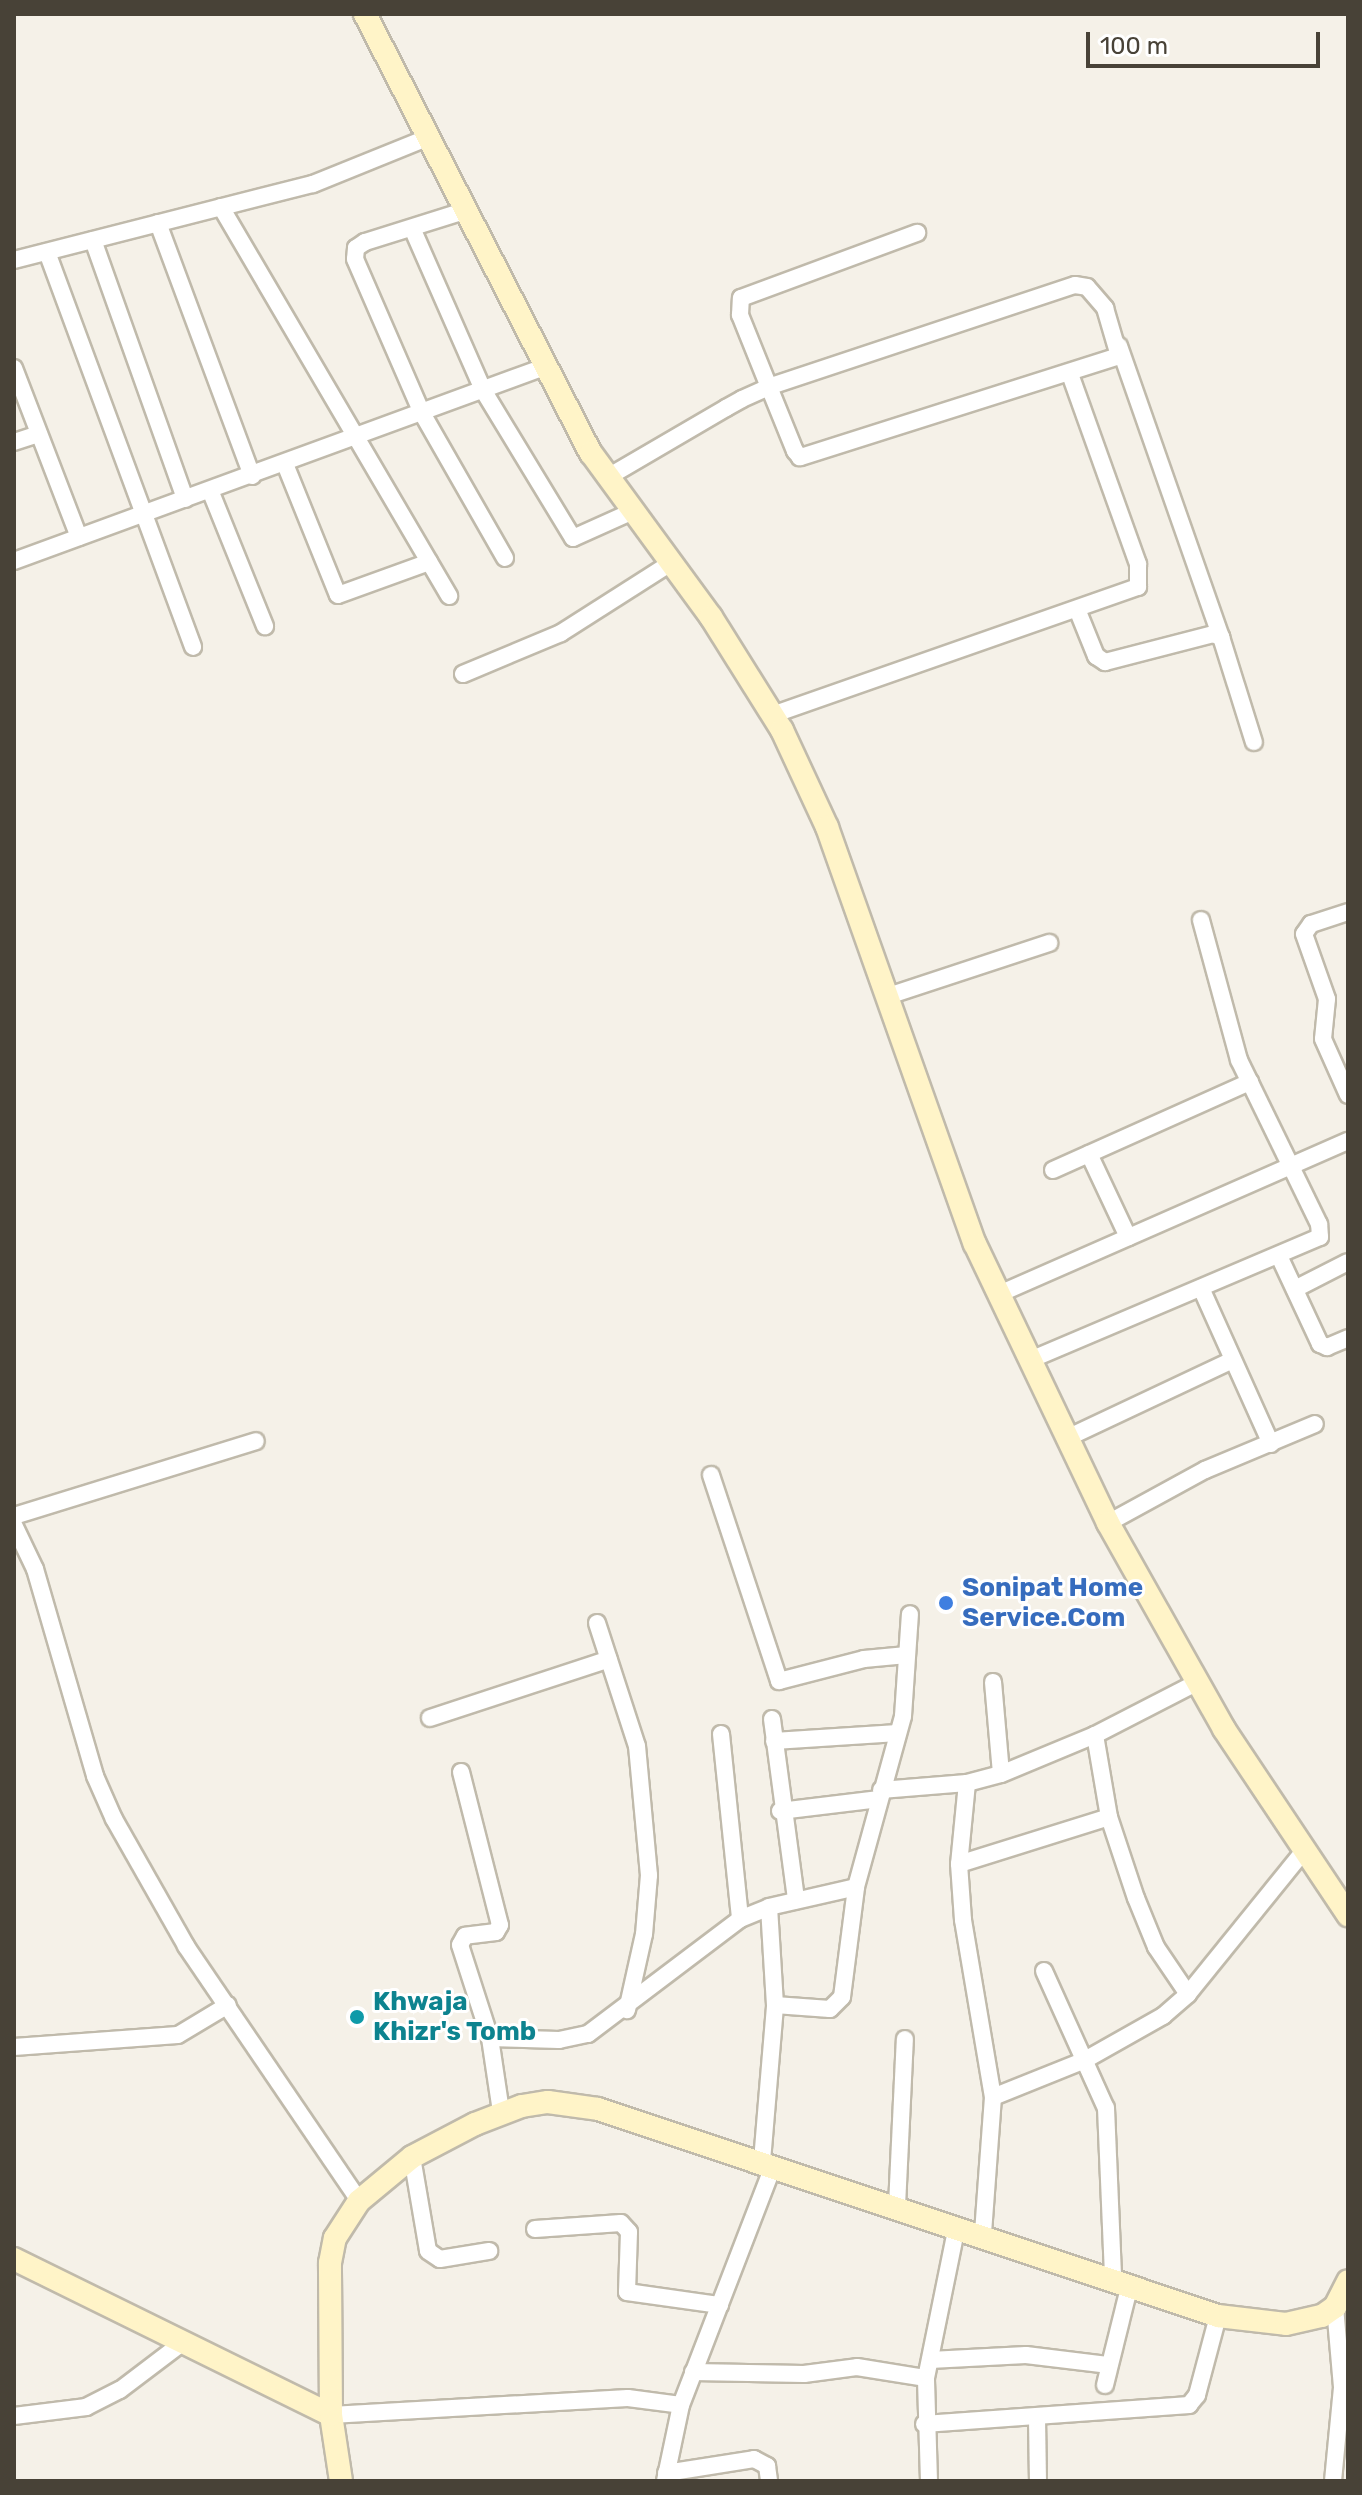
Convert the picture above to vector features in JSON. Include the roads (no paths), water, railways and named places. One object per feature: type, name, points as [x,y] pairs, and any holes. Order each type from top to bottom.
[{"type":"street","points":[[365,14],[544,367],[608,477],[671,563],[772,715],[827,827],[943,1161],[999,1294],[1067,1438],[1108,1523],[1196,1683],[1303,1852],[1348,1915]]},
{"type":"street","points":[[14,260],[313,184],[427,138]]},
{"type":"street","points":[[221,207],[354,439],[449,596]]},
{"type":"street","points":[[464,211],[365,242],[355,253],[422,413],[505,558]]},
{"type":"street","points":[[158,223],[252,476]]},
{"type":"street","points":[[412,228],[483,390],[573,538],[633,511]]},
{"type":"street","points":[[917,233],[741,298],[740,315],[795,451],[803,458],[1116,358],[1119,346]]},
{"type":"street","points":[[93,240],[185,499]]},
{"type":"street","points":[[47,252],[193,647]]},
{"type":"street","points":[[608,477],[769,387],[1079,284],[1100,300],[1119,346],[1221,637],[1254,742]]},
{"type":"street","points":[[14,561],[544,367]]},
{"type":"street","points":[[14,368],[79,537]]},
{"type":"street","points":[[772,715],[1134,589],[1141,579],[1070,374]]},
{"type":"street","points":[[14,442],[39,434]]},
{"type":"street","points":[[285,464],[338,595],[429,562]]},
{"type":"street","points":[[210,490],[265,626]]},
{"type":"street","points":[[463,674],[561,633],[671,563]]},
{"type":"street","points":[[1077,609],[1096,656],[1105,662],[1213,634],[1221,637]]},
{"type":"street","points":[[1348,912],[1311,924],[1304,934],[1327,999],[1323,1039],[1348,1095]]},
{"type":"street","points":[[1030,1360],[1279,1256],[1321,1234],[1250,1082],[1201,920]]},
{"type":"street","points":[[885,997],[1049,943]]},
{"type":"street","points":[[1053,1170],[1250,1082]]},
{"type":"street","points":[[999,1294],[1348,1141]]},
{"type":"street","points":[[1089,1154],[1128,1237]]},
{"type":"street","points":[[1279,1256],[1323,1347],[1348,1338]]},
{"type":"street","points":[[1295,1289],[1348,1262]]},
{"type":"street","points":[[1201,1288],[1271,1444]]},
{"type":"street","points":[[1067,1438],[1233,1360]]},
{"type":"street","points":[[1108,1523],[1205,1470],[1315,1424]]},
{"type":"street","points":[[14,1516],[256,1441]]},
{"type":"street","points":[[711,1475],[779,1681],[864,1659],[907,1655]]},
{"type":"street","points":[[14,1525],[35,1569],[95,1776],[114,1819],[186,1946],[359,2201]]},
{"type":"street","points":[[775,2005],[830,2009],[839,2003],[856,1887],[898,1733],[910,1614]]},
{"type":"street","points":[[597,1623],[637,1746],[649,1875],[644,1934],[627,2010]]},
{"type":"street","points":[[430,1718],[609,1659]]},
{"type":"street","points":[[993,1682],[1001,1774]]},
{"type":"street","points":[[780,1811],[967,1783],[1001,1774],[1095,1735],[1196,1683]]},
{"type":"street","points":[[772,1719],[780,1811],[796,1900]]},
{"type":"street","points":[[774,1741],[898,1733]]},
{"type":"street","points":[[721,1734],[740,1919]]},
{"type":"street","points":[[1095,1735],[1109,1817],[1156,1947],[1188,1994]]},
{"type":"street","points":[[461,1772],[500,1925],[496,1932],[460,1941],[490,2038],[501,2112]]},
{"type":"street","points":[[967,1783],[959,1864],[969,1972],[993,2097],[983,2234]]},
{"type":"street","points":[[959,1864],[1109,1817]]},
{"type":"street","points":[[993,2097],[1085,2060],[1163,2016],[1188,1994],[1303,1852]]},
{"type":"street","points":[[490,2038],[573,2040],[627,2010],[740,1919],[769,1907],[856,1887]]},
{"type":"street","points":[[769,1907],[775,2005],[767,2164],[720,2305],[681,2405],[665,2477],[754,2459],[767,2466],[769,2481]]},
{"type":"street","points":[[1044,1971],[1085,2060],[1110,2128],[1122,2280],[1105,2385]]},
{"type":"street","points":[[14,2047],[178,2035],[228,2005]]},
{"type":"street","points":[[897,2206],[905,2039]]},
{"type":"street","points":[[341,2481],[331,2415],[330,2263],[335,2238],[359,2201],[412,2157],[501,2112],[548,2102],[573,2104],[767,2164],[1122,2280],[1218,2316],[1286,2324],[1322,2316],[1335,2307],[1348,2281]]},
{"type":"street","points":[[412,2157],[428,2251],[440,2259],[489,2251]]},
{"type":"street","points":[[535,2229],[621,2223],[629,2232],[627,2292],[720,2305]]},
{"type":"street","points":[[929,2481],[924,2424],[926,2378],[957,2226]]},
{"type":"street","points":[[14,2259],[331,2415],[628,2398],[681,2405]]},
{"type":"street","points":[[1333,2481],[1345,2388],[1335,2307]]},
{"type":"street","points":[[924,2424],[1189,2405],[1197,2395],[1218,2316]]},
{"type":"street","points":[[14,2416],[86,2407],[120,2390],[182,2343]]},
{"type":"street","points":[[930,2360],[1026,2355],[1109,2365]]},
{"type":"street","points":[[693,2372],[804,2374],[857,2367],[926,2378]]},
{"type":"street","points":[[1037,2418],[1038,2481]]},
{"type":"place","name":"Sonipat Home Service.Com","points":[[946,1603]]},
{"type":"place","name":"Khwaja Khizr's Tomb","points":[[357,2017]]}]
